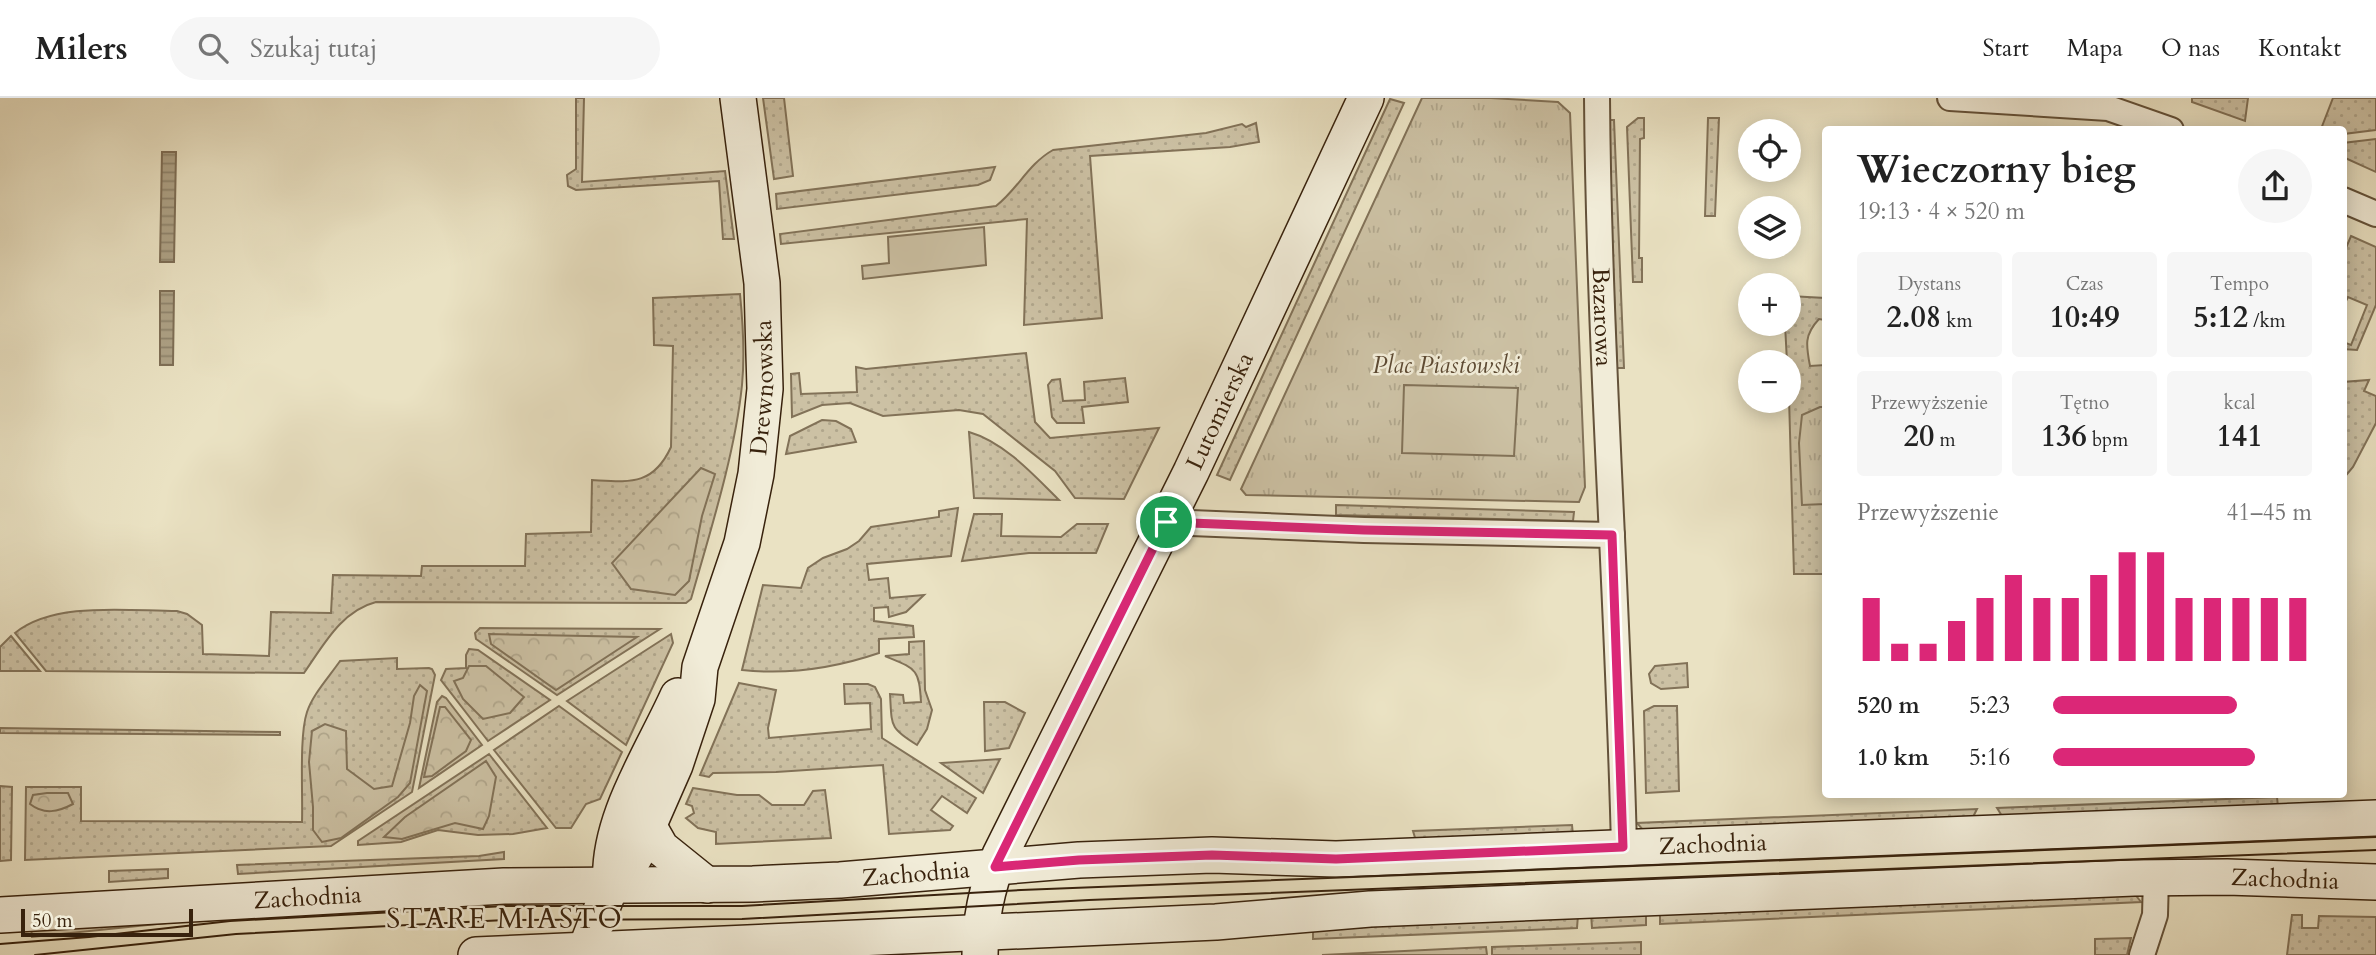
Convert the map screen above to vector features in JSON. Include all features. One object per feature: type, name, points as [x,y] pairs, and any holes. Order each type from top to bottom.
[{"type":"main road","name":"Drewnowska","points":[[611,885],[625,871],[649,828],[675,765],[697,699],[700,667],[742,543],[755,482],[765,388],[762,283],[738,98]]},
{"type":"main road","name":"Lutomierska","points":[[980,944],[984,906],[995,867],[1166,522],[1366,98]]},
{"type":"main road","name":"Drewnowska","points":[[611,885],[611,851],[622,815],[680,692],[700,667]]},
{"type":"main road","name":"Zachodnia","points":[[0,915],[427,889],[707,885],[840,880],[1079,860],[1212,855],[1336,859],[2376,818]]},
{"type":"main road","points":[[649,828],[661,848],[707,885]]},
{"type":"main road","name":"Zachodnia","points":[[476,955],[980,944],[1370,909],[2157,877],[2376,882]]},
{"type":"main road","points":[[584,953],[611,885]]},
{"type":"street","name":"Bazarowa","points":[[1597,98],[1598,250],[1623,847]]},
{"type":"street","points":[[1950,98],[2067,101],[2116,109],[2161,126]]},
{"type":"street","points":[[2347,202],[2376,214]]},
{"type":"street","points":[[1166,522],[1364,530],[1612,535]]},
{"type":"street","points":[[2142,955],[2155,915],[2157,877]]},
{"type":"green space","points":[[576,98],[584,98],[582,182],[725,171],[734,239],[723,239],[719,181],[576,190],[568,186],[567,175],[576,169]]},
{"type":"green space","points":[[763,98],[784,98],[793,176],[774,179]]},
{"type":"green space","name":"Plac Piastowski","points":[[1422,98],[1558,102],[1570,113],[1585,487],[1579,502],[1246,495],[1241,489]]},
{"type":"green space","points":[[2192,98],[2248,98],[2245,121],[2192,102]]},
{"type":"green space","points":[[2333,98],[2376,98],[2376,130],[2347,134],[2347,126],[2322,126]]},
{"type":"green space","points":[[1390,99],[1404,103],[1230,480],[1217,475]]},
{"type":"green space","points":[[1638,118],[1644,118],[1644,138],[1640,139],[1639,258],[1642,258],[1642,282],[1633,282],[1627,127]]},
{"type":"green space","points":[[1708,118],[1719,118],[1715,216],[1705,216]]},
{"type":"green space","points":[[1607,120],[1614,120],[1624,368],[1617,368]]},
{"type":"green space","points":[[1256,123],[1259,142],[1230,147],[1090,156],[1102,318],[1024,325],[1027,219],[781,244],[780,234],[996,206],[1037,162],[1053,150],[1206,133]]},
{"type":"green space","points":[[2376,139],[2376,172],[2347,159],[2347,143]]},
{"type":"green space","points":[[995,167],[990,180],[978,185],[777,209],[776,194]]},
{"type":"green space","points":[[984,227],[986,265],[863,279],[862,266],[889,263],[888,237]]},
{"type":"green space","points":[[2351,236],[2376,247],[2376,305],[2357,350],[2347,349],[2347,344],[2351,345],[2367,305],[2348,297],[2347,299],[2347,246]]},
{"type":"green space","points":[[740,294],[743,362],[739,411],[714,520],[691,599],[686,603],[376,602],[343,621],[304,673],[46,671],[15,633],[31,623],[70,612],[177,611],[187,614],[202,625],[203,654],[269,656],[271,612],[331,613],[333,575],[421,576],[422,566],[525,566],[526,534],[591,532],[592,480],[639,479],[656,469],[671,447],[673,346],[654,345],[653,298]]},
{"type":"green space","points":[[1801,297],[1822,298],[1822,320],[1819,319],[1814,325],[1807,346],[1810,366],[1822,365],[1822,574],[1794,574],[1789,413],[1801,413],[1801,350],[1786,350],[1786,336],[1801,336]]},
{"type":"green space","points":[[1026,353],[1035,422],[1050,438],[1159,428],[1124,499],[1075,498],[1055,471],[983,414],[959,410],[883,416],[850,403],[822,405],[792,417],[791,374],[799,373],[801,394],[857,392],[856,367],[866,369]]},
{"type":"green space","points":[[1125,378],[1128,402],[1082,407],[1084,423],[1057,423],[1052,417],[1048,385],[1052,380],[1060,379],[1063,401],[1085,400],[1084,382]]},
{"type":"green space","points":[[2369,380],[2364,391],[2376,396],[2376,423],[2347,474],[2347,382]]},
{"type":"green space","points":[[1404,385],[1518,388],[1514,456],[1402,453]]},
{"type":"green space","points":[[1822,407],[1822,504],[1802,505],[1799,443],[1802,415]]},
{"type":"green space","points":[[822,420],[836,421],[851,429],[856,442],[786,454],[790,436]]},
{"type":"green space","points":[[969,432],[1006,451],[1059,500],[974,498]]},
{"type":"green space","points":[[701,468],[715,474],[702,516],[689,581],[675,595],[631,589],[612,563]]},
{"type":"green space","points":[[1336,505],[1574,512],[1573,521],[1336,515]]},
{"type":"green space","points":[[958,508],[951,556],[867,564],[869,580],[888,578],[890,598],[924,595],[906,612],[889,617],[888,607],[874,608],[874,621],[913,626],[914,637],[879,639],[879,653],[846,663],[794,671],[742,670],[763,585],[801,588],[808,568],[823,558],[847,549],[859,541],[871,527],[939,517],[939,511]]},
{"type":"green space","points":[[974,514],[1002,514],[1001,536],[1061,537],[1077,524],[1108,524],[1096,553],[1029,553],[962,561]]},
{"type":"green space","points":[[480,628],[660,629],[557,695],[476,639],[475,633]]},
{"type":"green space","points":[[489,634],[637,637],[556,690],[491,644]]},
{"type":"green space","points":[[671,634],[673,643],[626,745],[567,701]]},
{"type":"green space","points":[[11,636],[40,671],[0,671],[0,647]]},
{"type":"green space","points":[[924,641],[925,690],[932,710],[927,729],[917,745],[901,734],[894,725],[890,694],[903,695],[904,703],[921,702],[917,676],[909,667],[885,656],[909,654],[909,642]]},
{"type":"green space","points":[[469,649],[478,650],[550,700],[488,741],[441,680],[446,669],[466,668]]},
{"type":"green space","points":[[397,658],[397,669],[429,668],[435,675],[412,792],[331,846],[25,860],[26,787],[81,787],[81,821],[302,822],[303,735],[307,712],[313,699],[340,661]]},
{"type":"green space","points":[[1687,663],[1688,687],[1661,689],[1651,683],[1649,674],[1655,666]]},
{"type":"green space","points":[[469,666],[486,666],[524,697],[510,713],[483,719],[463,699],[454,681],[463,678]]},
{"type":"green space","points":[[739,683],[776,690],[768,728],[769,738],[871,729],[870,703],[845,704],[844,684],[868,684],[875,687],[881,699],[882,738],[976,798],[967,813],[942,796],[931,810],[953,826],[950,830],[889,834],[883,765],[713,773],[709,777],[700,775]]},
{"type":"green space","points":[[420,685],[427,691],[410,783],[398,797],[341,838],[322,842],[313,830],[309,762],[312,731],[325,724],[346,731],[347,769],[374,789],[392,786],[410,723],[414,696]]},
{"type":"green space","points":[[442,696],[482,745],[419,788],[437,702]]},
{"type":"green space","points":[[984,702],[1005,702],[1025,713],[1009,748],[985,751]]},
{"type":"green space","points":[[559,706],[622,752],[600,799],[586,804],[571,828],[556,828],[494,750]]},
{"type":"green space","points":[[1654,706],[1677,706],[1679,791],[1646,793],[1644,711]]},
{"type":"green space","points":[[440,707],[445,707],[471,740],[466,751],[432,776],[424,777]]},
{"type":"green space","points":[[0,728],[280,732],[280,735],[0,733]]},
{"type":"green space","points":[[489,754],[547,828],[513,834],[478,835],[438,830],[401,842],[358,845],[358,841]]},
{"type":"green space","points":[[1000,759],[983,793],[941,763]]},
{"type":"green space","points":[[486,761],[496,777],[489,816],[483,829],[455,823],[402,839],[384,837],[405,817]]},
{"type":"green space","points":[[0,786],[12,787],[11,860],[0,861]]},
{"type":"green space","points":[[693,788],[737,795],[759,795],[772,805],[804,805],[813,791],[825,790],[831,838],[716,844],[716,832],[698,828],[686,818],[694,813],[692,806],[686,804]]},
{"type":"green space","points":[[68,793],[73,804],[51,811],[41,810],[30,804],[33,795]]},
{"type":"green space","points":[[2252,798],[2277,798],[2278,807],[2002,816],[1997,808]]},
{"type":"green space","points":[[1977,809],[1973,817],[1643,830],[1637,823]]},
{"type":"green space","points":[[1572,825],[1573,835],[1416,841],[1413,831]]},
{"type":"green space","points":[[504,852],[504,859],[238,874],[237,865],[479,856]]},
{"type":"green space","points":[[168,869],[168,878],[109,882],[109,871]]},
{"type":"green space","points":[[2134,893],[2141,902],[1660,924],[1660,912]]},
{"type":"green space","points":[[1646,912],[1646,925],[1592,928],[1591,913]]},
{"type":"green space","points":[[1578,915],[1577,928],[1313,939],[1313,928]]},
{"type":"green space","points":[[2292,915],[2302,915],[2302,928],[2318,928],[2319,916],[2376,917],[2376,955],[2287,955]]},
{"type":"green space","points":[[206,919],[32,937],[31,927]]},
{"type":"green space","points":[[2131,938],[2127,955],[2095,955],[2095,939]]},
{"type":"green space","points":[[1641,942],[1641,955],[1492,955],[1492,947]]},
{"type":"green space","points":[[1486,947],[1487,955],[1322,955]]},
{"type":"shaded area","points":[[162,152],[176,152],[174,262],[160,262]]},
{"type":"shaded area","points":[[160,291],[174,291],[173,365],[160,365]]},
{"type":"tram line","points":[[0,944],[230,921],[505,906],[742,906],[1021,890],[2376,837]]},
{"type":"tram line","points":[[35,955],[236,934],[505,920],[742,919],[1089,900],[2376,850]]},
{"type":"district","name":"STARE MIASTO","points":[[505,919]]},
{"type":"route","points":[[1166,522],[1364,530],[1612,535],[1623,847],[1336,859],[1212,855],[1079,860],[995,867],[1166,522]]}]
